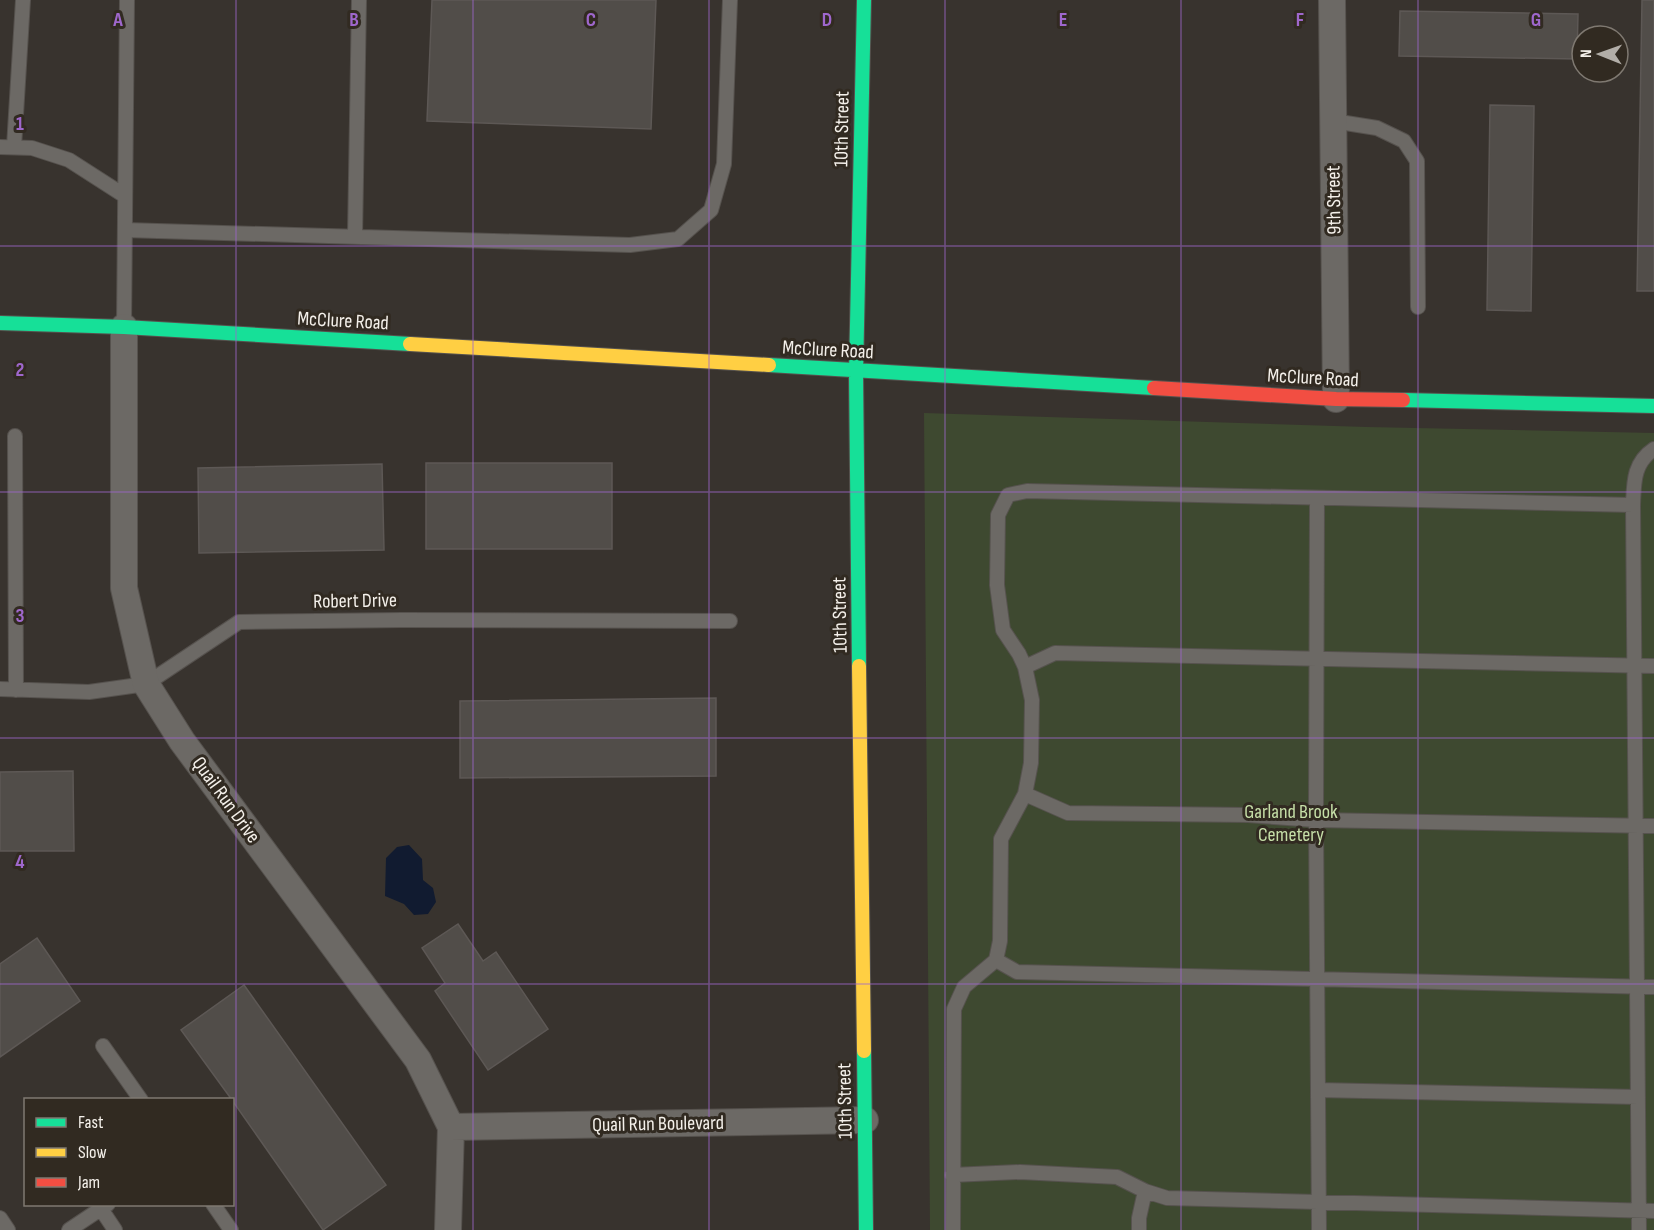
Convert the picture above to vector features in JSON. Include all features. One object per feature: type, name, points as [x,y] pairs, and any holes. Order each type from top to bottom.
[{"type":"street","name":"10th Street","points":[[864,0],[856,372],[866,1230]]},
{"type":"street","name":"9th Street","points":[[1332,0],[1336,399]]},
{"type":"street","name":"McClure Road","points":[[0,323],[124,327],[1336,399],[1654,406]]},
{"type":"street","name":"Quail Run Drive","points":[[124,327],[124,588],[146,684],[182,741],[417,1060],[451,1127],[448,1230]]},
{"type":"street","name":"Quail Run Boulevard","points":[[451,1127],[865,1120]]},
{"type":"lane","points":[[14,147],[23,0]]},
{"type":"lane","points":[[124,327],[128,0]]},
{"type":"lane","points":[[355,237],[359,0]]},
{"type":"lane","points":[[125,230],[630,245],[678,239],[711,210],[724,164],[730,0]]},
{"type":"lane","points":[[1333,121],[1377,128],[1404,141],[1417,161],[1418,307]]},
{"type":"lane","points":[[0,147],[32,148],[69,160],[125,195]]},
{"type":"lane","points":[[15,436],[16,690]]},
{"type":"lane","points":[[1639,1230],[1633,505],[1635,470],[1654,449]]},
{"type":"lane","points":[[953,1230],[954,1009],[964,987],[996,960],[1000,941],[1001,838],[1025,794],[1031,763],[1032,700],[1025,667],[1004,630],[997,585],[998,515],[1008,495],[1027,491],[1633,505]]},
{"type":"lane","points":[[1317,498],[1316,820],[1319,1230]]},
{"type":"lane","name":"Robert Drive","points":[[0,689],[89,692],[146,684],[239,622],[730,621]]},
{"type":"lane","points":[[1025,667],[1055,653],[1654,666]]},
{"type":"lane","points":[[1025,794],[1068,813],[1248,815],[1316,820],[1654,826]]},
{"type":"lane","points":[[996,960],[1017,972],[1654,987]]},
{"type":"lane","points":[[104,1046],[140,1098]]},
{"type":"lane","points":[[1318,1090],[1638,1096]]},
{"type":"lane","points":[[952,1175],[1020,1172],[1117,1177],[1145,1191],[1167,1198],[1654,1211]]},
{"type":"lane","points":[[1139,1230],[1139,1218],[1145,1191]]},
{"type":"lane","points":[[214,1206],[231,1230]]},
{"type":"lane","points":[[69,1230],[104,1207],[115,1230]]},
{"type":"lane","points":[[0,1218],[8,1230]]},
{"type":"green space","name":"Garland Brook Cemetery","points":[[924,413],[1367,427],[1654,433],[1654,1230],[930,1230]]},
{"type":"water","points":[[409,845],[422,859],[423,880],[433,888],[436,902],[428,914],[414,915],[404,904],[385,896],[386,858],[397,847]]},
{"type":"building","points":[[432,0],[656,0],[651,129],[427,121]]},
{"type":"building","points":[[1642,0],[1654,0],[1654,291],[1637,291]]},
{"type":"building","points":[[1400,11],[1578,14],[1578,24],[1570,24],[1570,59],[1399,56]]},
{"type":"building","points":[[1490,105],[1534,106],[1531,311],[1487,310]]},
{"type":"building","points":[[426,463],[612,463],[612,549],[426,549]]},
{"type":"building","points":[[382,464],[384,550],[199,553],[198,468]]},
{"type":"building","points":[[716,698],[716,776],[460,778],[460,701]]},
{"type":"building","points":[[73,771],[74,851],[0,851],[0,772]]},
{"type":"building","points":[[458,924],[483,961],[496,952],[548,1029],[488,1070],[435,991],[445,983],[422,948]]},
{"type":"building","points":[[37,938],[80,1001],[0,1057],[0,964]]},
{"type":"building","points":[[244,985],[386,1185],[323,1230],[234,1103],[234,1098],[231,1098],[181,1030]]},
{"type":"traffic: fast","points":[[859,666],[856,372],[864,0]]},
{"type":"traffic: fast","points":[[0,323],[124,327],[410,344]]},
{"type":"traffic: fast","points":[[769,365],[1154,388]]},
{"type":"traffic: fast","points":[[1403,400],[1654,406]]},
{"type":"traffic: fast","points":[[864,1051],[866,1230]]},
{"type":"traffic: slow","points":[[410,344],[769,365]]},
{"type":"traffic: slow","points":[[859,666],[864,1051]]},
{"type":"traffic: jam","points":[[1154,388],[1336,399],[1403,400]]}]
